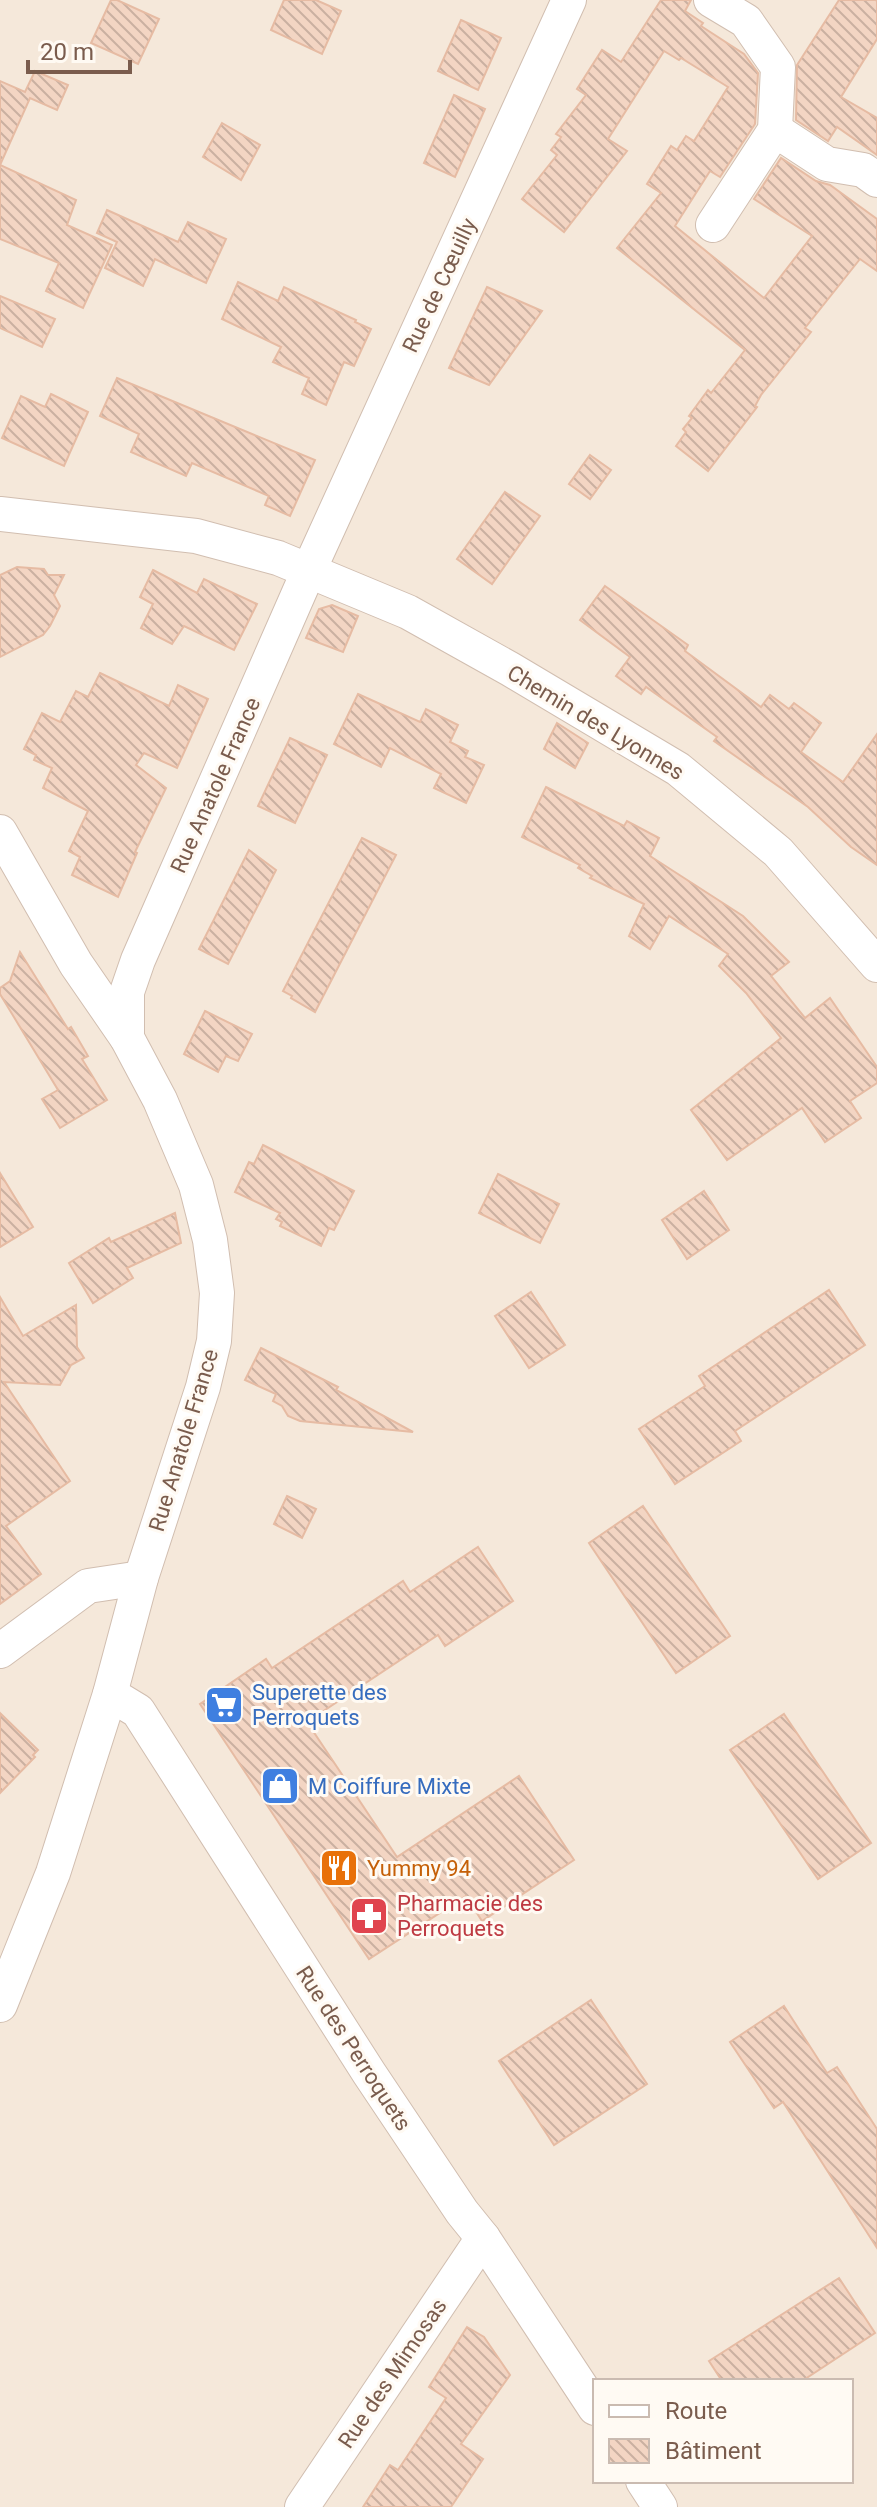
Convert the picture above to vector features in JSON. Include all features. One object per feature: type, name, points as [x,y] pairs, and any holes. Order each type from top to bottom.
[{"type":"street","name":"Rue de Cœuilly","points":[[309,570],[569,0]]},
{"type":"street","points":[[711,0],[752,10],[778,67],[775,130],[713,225]]},
{"type":"street","points":[[775,130],[827,164],[863,170],[877,180]]},
{"type":"street","name":"Chemin des Lyonnes","points":[[0,514],[196,536],[278,558],[408,612],[678,769],[778,852],[877,965]]},
{"type":"street","name":"Rue Anatole France","points":[[0,2005],[53,1873],[110,1694],[141,1578],[203,1387],[214,1341],[217,1293],[210,1240],[196,1185],[160,1100],[127,1038],[127,992],[138,960],[309,570]]},
{"type":"street","points":[[0,832],[76,964],[127,1038]]},
{"type":"street","points":[[76,964],[109,970],[123,968],[138,960]]},
{"type":"street","points":[[0,1651],[88,1586],[141,1578]]},
{"type":"street","name":"Rue des Perroquets","points":[[110,1694],[138,1711],[369,2073],[593,2405]]},
{"type":"street","name":"Rue des Mimosas","points":[[302,2507],[483,2238]]},
{"type":"street","points":[[644,2483],[660,2507]]},
{"type":"shaded area","points":[[0,0],[877,0],[877,2507],[0,2507]]},
{"type":"building","points":[[111,0],[159,19],[138,64],[91,43]]},
{"type":"building","points":[[284,0],[316,0],[341,11],[322,54],[271,30]]},
{"type":"building","points":[[661,0],[691,0],[685,11],[703,23],[701,26],[744,54],[758,73],[755,124],[720,177],[710,171],[675,226],[764,298],[812,236],[754,199],[781,158],[816,181],[830,185],[877,219],[877,271],[860,259],[805,328],[811,332],[761,395],[757,407],[708,471],[676,446],[686,432],[683,429],[692,418],[689,416],[745,350],[617,248],[661,193],[647,184],[671,146],[677,150],[686,136],[694,141],[728,87],[664,51],[608,139],[627,151],[564,232],[522,199],[557,155],[551,150],[561,137],[556,134],[586,95],[577,89],[602,50],[621,62]]},
{"type":"building","points":[[839,0],[877,0],[877,39],[841,97],[877,118],[877,155],[837,127],[828,141],[796,120],[797,65]]},
{"type":"building","points":[[461,20],[501,38],[478,90],[438,71]]},
{"type":"building","points":[[35,71],[68,85],[57,110],[30,98],[0,165],[0,81],[25,92]]},
{"type":"building","points":[[454,95],[485,109],[455,177],[424,163]]},
{"type":"building","points":[[222,123],[260,145],[241,180],[203,157]]},
{"type":"building","points":[[0,165],[76,200],[67,225],[112,245],[83,308],[46,291],[59,263],[0,239]]},
{"type":"building","points":[[107,210],[178,242],[188,222],[226,239],[206,283],[155,259],[143,286],[105,268],[117,242],[97,233]]},
{"type":"building","points":[[238,282],[278,301],[284,287],[371,329],[354,366],[344,362],[326,405],[302,394],[309,378],[273,362],[281,347],[222,319]]},
{"type":"building","points":[[487,287],[542,311],[489,385],[449,368]]},
{"type":"building","points":[[0,296],[55,319],[42,347],[0,328]]},
{"type":"building","points":[[117,378],[315,460],[290,516],[265,505],[269,496],[192,463],[186,476],[131,452],[139,434],[100,416]]},
{"type":"building","points":[[51,394],[88,412],[64,466],[2,438],[21,396],[45,407]]},
{"type":"building","points":[[590,455],[611,470],[590,499],[569,484]]},
{"type":"building","points":[[505,492],[540,516],[492,584],[457,559]]},
{"type":"building","points":[[17,567],[44,569],[48,575],[64,575],[54,595],[60,606],[43,635],[0,657],[0,575]]},
{"type":"building","points":[[153,570],[197,593],[204,579],[257,604],[234,650],[184,626],[172,644],[141,628],[153,604],[140,597]]},
{"type":"building","points":[[605,586],[688,645],[685,651],[761,707],[770,695],[789,709],[794,703],[821,723],[801,752],[843,782],[877,734],[877,865],[851,847],[808,807],[714,741],[717,737],[646,687],[641,694],[616,676],[630,657],[580,620]]},
{"type":"building","points":[[332,605],[358,616],[343,652],[306,638],[319,609]]},
{"type":"building","points":[[100,673],[169,706],[178,685],[208,699],[177,768],[144,753],[136,765],[166,788],[135,852],[118,897],[72,875],[80,857],[69,851],[88,811],[43,788],[52,768],[34,760],[36,755],[24,749],[42,713],[60,722],[76,691],[88,697]]},
{"type":"building","points":[[358,694],[420,722],[426,709],[458,725],[450,742],[468,751],[465,757],[484,765],[466,803],[434,788],[441,774],[390,748],[381,767],[334,744]]},
{"type":"building","points":[[557,723],[588,743],[575,768],[544,749]]},
{"type":"building","points":[[290,738],[327,755],[295,823],[258,806]]},
{"type":"building","points":[[546,787],[624,826],[627,821],[659,838],[650,856],[743,916],[789,962],[771,976],[805,1018],[830,998],[877,1067],[877,1083],[850,1101],[861,1118],[825,1142],[802,1108],[727,1160],[691,1110],[781,1038],[746,993],[719,966],[728,954],[669,916],[650,949],[629,936],[644,904],[590,878],[592,876],[578,868],[580,865],[522,837]]},
{"type":"building","points":[[362,838],[396,855],[315,1012],[283,991]]},
{"type":"building","points":[[249,850],[276,870],[228,964],[199,949]]},
{"type":"building","points":[[20,952],[68,1029],[71,1027],[88,1056],[82,1059],[107,1100],[60,1128],[42,1099],[58,1090],[0,994],[0,988],[10,981]]},
{"type":"building","points":[[205,1011],[252,1034],[238,1061],[226,1056],[218,1072],[184,1054]]},
{"type":"building","points":[[263,1145],[354,1191],[334,1230],[329,1228],[321,1246],[280,1226],[282,1222],[276,1219],[280,1213],[235,1192],[249,1162],[254,1164]]},
{"type":"building","points":[[0,1173],[33,1227],[0,1247]]},
{"type":"building","points":[[498,1174],[559,1204],[540,1243],[479,1213]]},
{"type":"building","points":[[704,1191],[729,1230],[687,1259],[662,1220]]},
{"type":"building","points":[[175,1213],[181,1243],[127,1268],[133,1278],[93,1303],[69,1263],[109,1238],[111,1242]]},
{"type":"building","points":[[829,1290],[865,1345],[735,1431],[741,1441],[675,1484],[639,1429],[705,1386],[699,1376]]},
{"type":"building","points":[[531,1292],[565,1345],[529,1368],[495,1316]]},
{"type":"building","points":[[0,1297],[23,1336],[76,1305],[77,1347],[84,1358],[71,1365],[60,1385],[4,1382],[70,1481],[6,1526],[41,1574],[0,1604]]},
{"type":"building","points":[[261,1348],[338,1387],[336,1390],[413,1432],[300,1421],[288,1416],[282,1406],[273,1401],[276,1394],[245,1380]]},
{"type":"building","points":[[287,1496],[316,1509],[302,1538],[274,1524]]},
{"type":"building","points":[[643,1506],[730,1636],[676,1673],[589,1543]]},
{"type":"building","points":[[478,1547],[513,1601],[445,1646],[438,1635],[307,1722],[397,1857],[519,1776],[574,1860],[482,1921],[466,1896],[369,1959],[200,1704],[266,1659],[272,1668],[403,1581],[410,1592]]},
{"type":"building","points":[[0,1713],[38,1750],[0,1793]]},
{"type":"building","points":[[784,1714],[871,1843],[818,1879],[730,1750]]},
{"type":"building","points":[[591,2000],[647,2084],[554,2145],[499,2061]]},
{"type":"building","points":[[784,2006],[827,2073],[837,2067],[877,2129],[877,2248],[783,2102],[774,2108],[730,2042]]},
{"type":"building","points":[[839,2278],[875,2333],[805,2379],[721,2379],[709,2361]]},
{"type":"building","points":[[467,2327],[484,2337],[510,2375],[461,2444],[483,2459],[451,2507],[363,2507],[390,2465],[398,2470],[446,2398],[429,2387]]},
{"type":"place","name":"Superette des Perroquets","points":[[224,1705]]},
{"type":"place","name":"M Coiffure Mixte","points":[[280,1786]]},
{"type":"place","name":"Yummy 94","points":[[339,1868]]},
{"type":"place","name":"Pharmacie des Perroquets","points":[[369,1916]]}]
